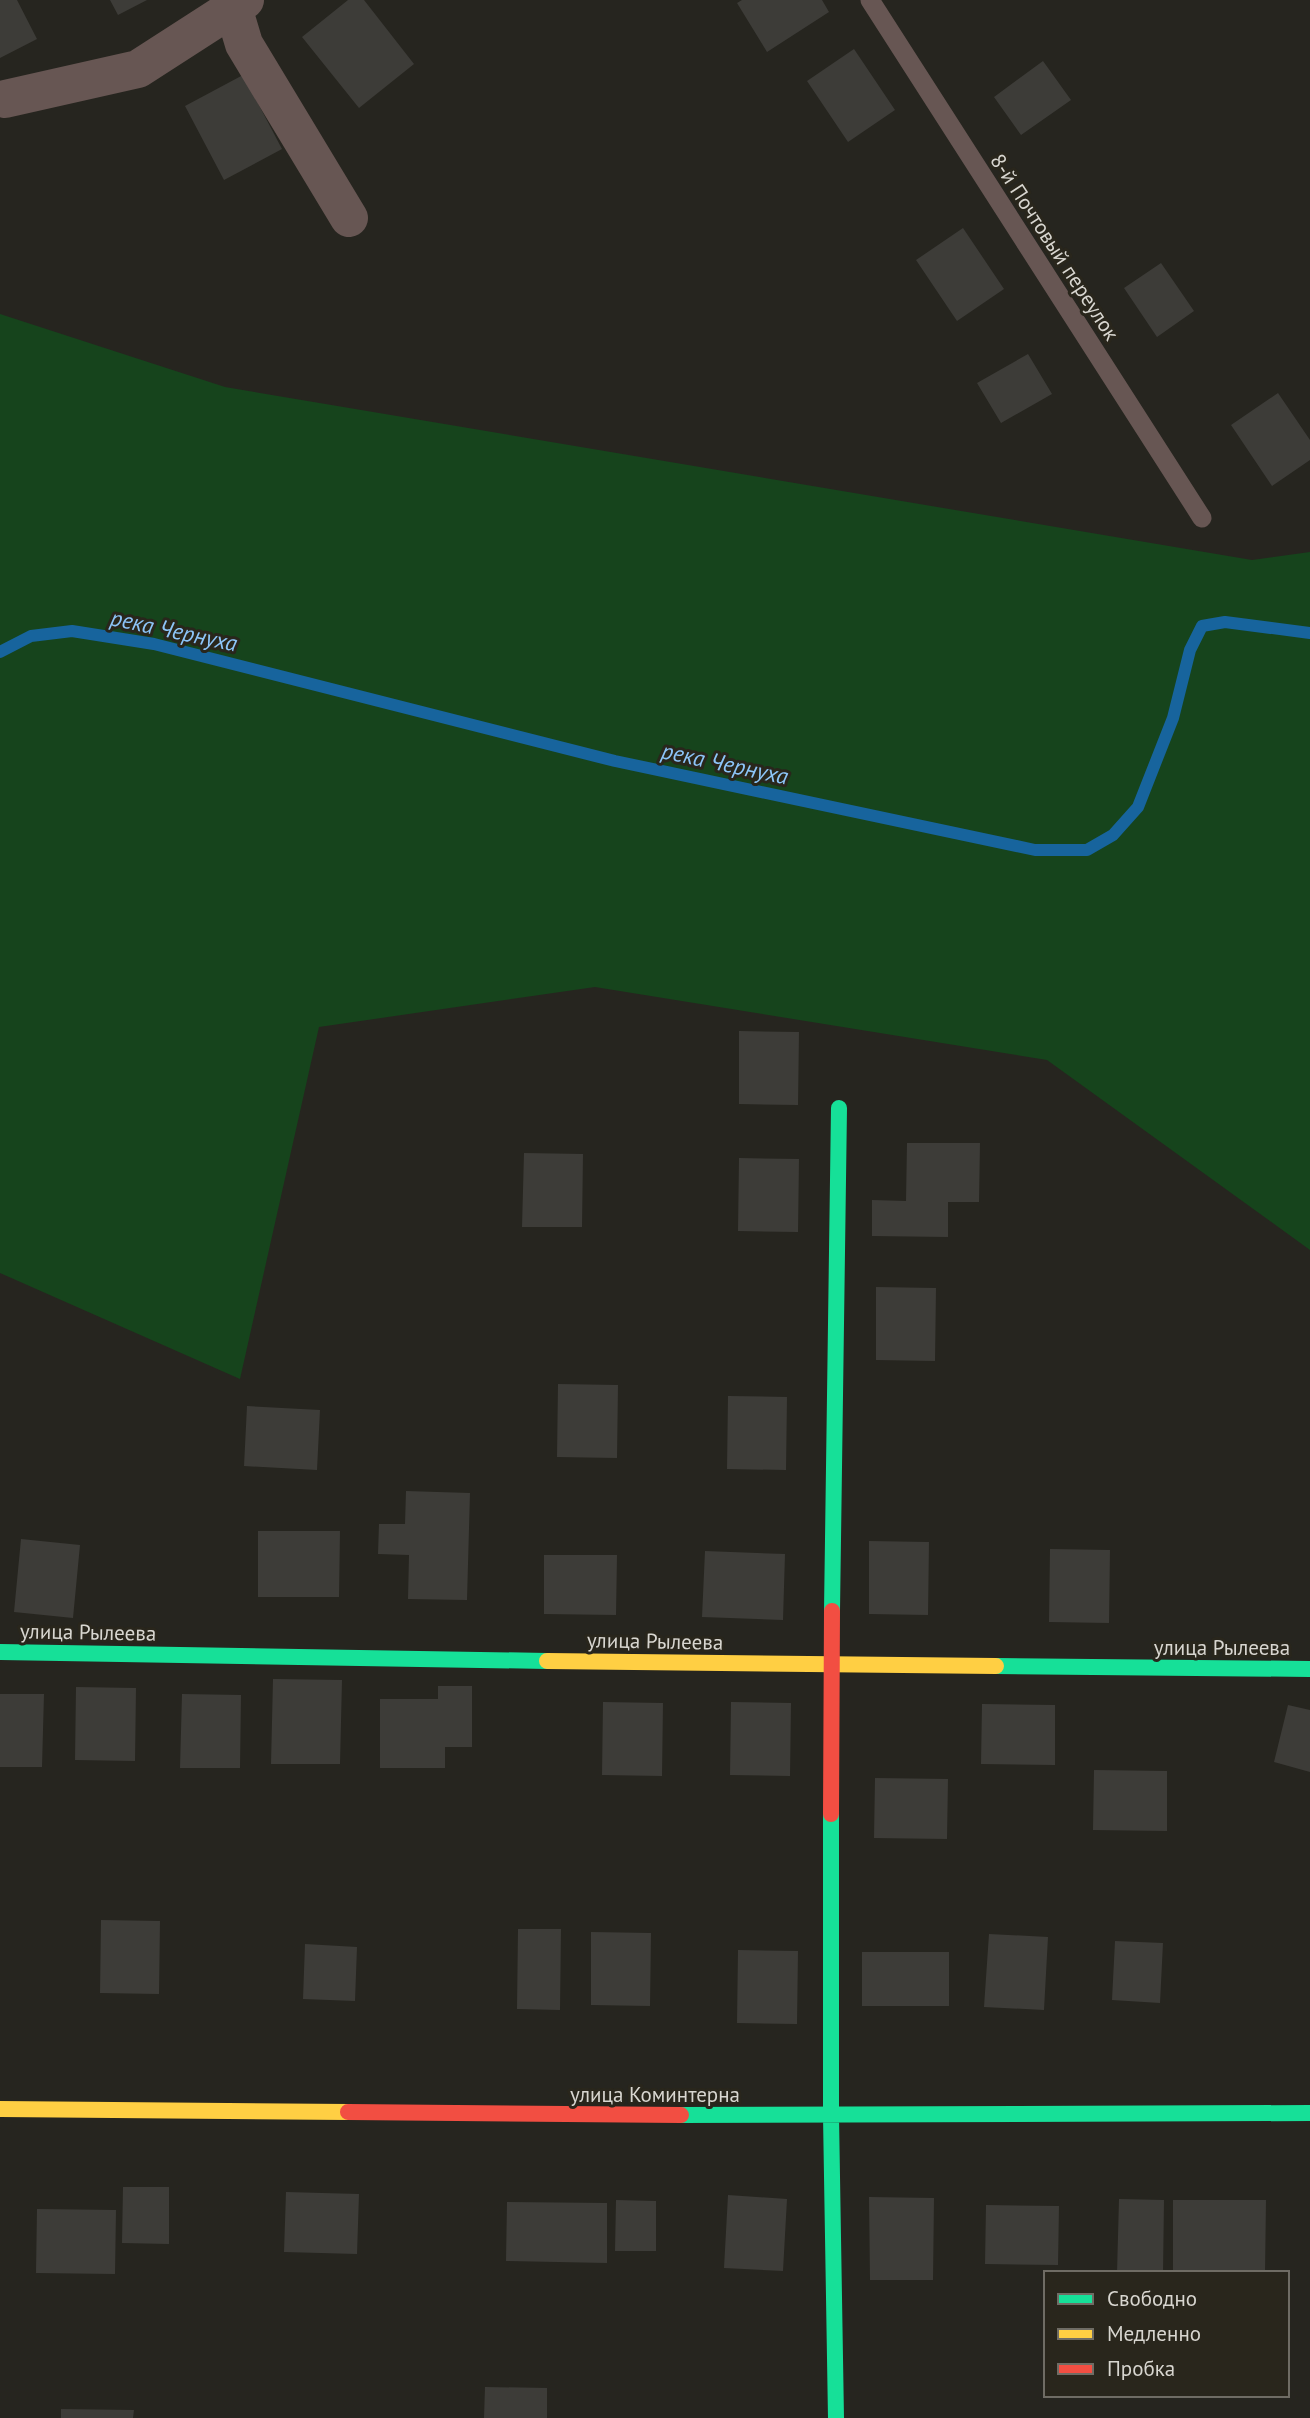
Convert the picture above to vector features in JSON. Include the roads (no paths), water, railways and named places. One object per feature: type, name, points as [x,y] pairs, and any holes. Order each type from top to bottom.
[{"type":"street","points":[[5,99],[138,69],[236,2],[244,44],[349,218]]},
{"type":"street","points":[[836,2418],[831,2116],[831,1665],[839,1108]]},
{"type":"street","name":"улица Рылеева","points":[[0,1652],[831,1665],[1310,1669]]},
{"type":"street","name":"улица Коминтерна","points":[[0,2109],[831,2116],[1310,2113]]},
{"type":"lane","name":"8-й Почтовый переулок","points":[[870,0],[1202,517]]},
{"type":"waterway","name":"река Чернуха","points":[[0,652],[31,636],[72,631],[154,644],[615,761],[1035,850],[1087,850],[1113,835],[1138,807],[1173,718],[1190,650],[1202,626],[1225,622],[1310,633]]}]
